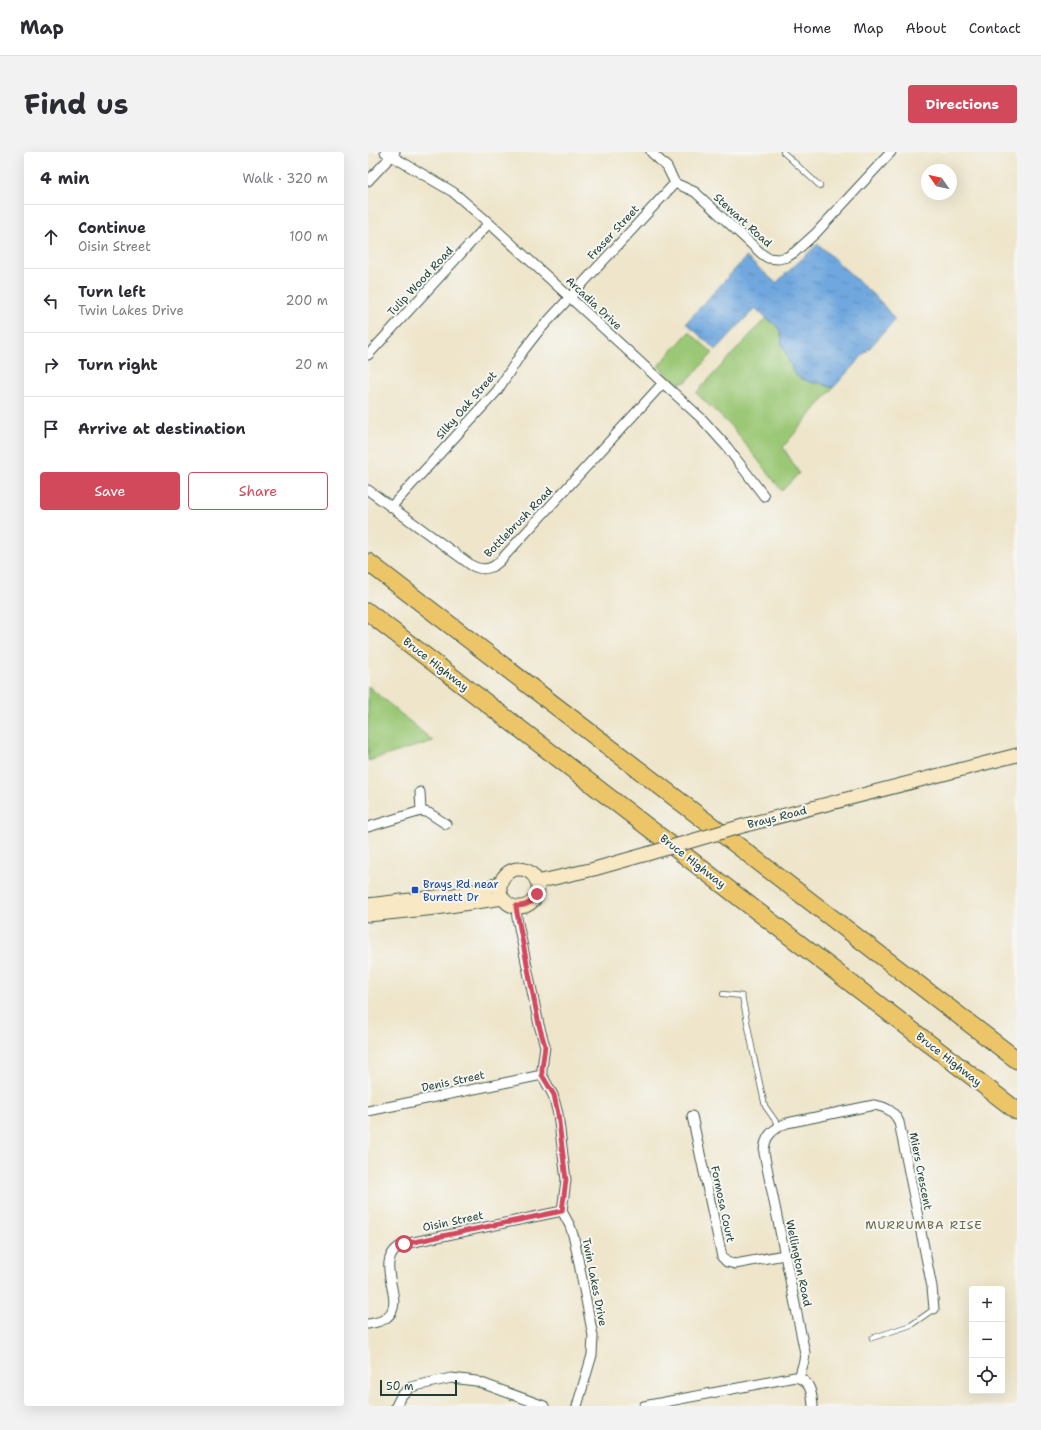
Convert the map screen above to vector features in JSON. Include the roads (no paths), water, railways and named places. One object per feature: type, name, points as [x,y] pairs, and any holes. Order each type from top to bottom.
[{"type":"highway","points":[[368,562],[1017,1060]]},
{"type":"highway","name":"Bruce Highway","points":[[368,612],[1017,1111]]},
{"type":"main road","name":"Brays Road","points":[[537,882],[594,869],[746,825],[1017,755]]},
{"type":"main road","points":[[519,869],[530,872],[537,882],[537,894],[529,904],[523,906],[511,905],[503,898],[501,894],[501,883],[507,873],[519,869]]},
{"type":"main road","points":[[368,905],[461,894],[501,883]]},
{"type":"main road","points":[[368,915],[436,908],[503,898]]},
{"type":"street","points":[[651,152],[667,167],[675,183]]},
{"type":"street","name":"Stewart Road","points":[[675,183],[695,192],[762,254],[768,258],[778,260],[791,255],[806,242],[891,152]]},
{"type":"street","points":[[368,181],[390,153]]},
{"type":"street","name":"Arcadia Drive","points":[[390,153],[453,192],[570,297],[715,432],[764,496]]},
{"type":"street","name":"Fraser Street","points":[[570,297],[675,183]]},
{"type":"street","name":"Tulip Wood Road","points":[[368,354],[489,223]]},
{"type":"street","name":"Silky Oak Street","points":[[391,507],[497,391],[530,342],[570,297]]},
{"type":"street","name":"Bottlebrush Road","points":[[368,490],[475,567],[482,569],[493,567],[663,383]]},
{"type":"street","points":[[420,792],[421,811]]},
{"type":"street","points":[[368,827],[421,811],[429,813],[446,824]]},
{"type":"street","points":[[516,906],[517,918],[539,1025],[545,1046],[542,1075],[554,1095],[558,1114],[566,1180],[562,1211]]},
{"type":"street","name":"Denis Street","points":[[368,1112],[542,1075]]},
{"type":"street","name":"Miers Crescent","points":[[779,1126],[787,1123],[874,1105],[884,1107],[896,1115],[899,1122],[932,1287],[934,1309]]},
{"type":"street","name":"Formosa Court","points":[[692,1116],[722,1257],[727,1262],[735,1264],[784,1255]]},
{"type":"street","name":"Wellington Road","points":[[779,1126],[771,1131],[766,1138],[764,1153],[805,1353],[800,1378]]},
{"type":"street","name":"Oisin Street","points":[[368,1324],[386,1319],[390,1314],[393,1298],[387,1265],[388,1257],[391,1251],[397,1247],[404,1244],[562,1211]]},
{"type":"street","name":"Twin Lakes Drive","points":[[562,1211],[570,1226],[574,1238],[593,1336],[592,1355],[577,1406]]},
{"type":"street","points":[[644,1406],[789,1377],[800,1378],[808,1384],[812,1394],[813,1406]]},
{"type":"street","points":[[396,1406],[401,1396],[411,1387],[451,1378],[476,1381],[544,1406]]},
{"type":"lane","points":[[784,152],[820,186]]},
{"type":"lane","points":[[723,994],[742,996],[765,1106],[779,1126]]},
{"type":"lane","name":"Miers Crescent","points":[[872,1338],[911,1325],[934,1309]]},
{"type":"water","points":[[818,244],[881,302],[895,320],[833,388],[820,383],[813,383],[798,377],[793,371],[782,344],[781,333],[777,326],[755,308],[716,350],[686,323],[746,257],[776,283]]},
{"type":"place","name":"Brays Rd near Burnett Dr","points":[[415,890]]},
{"type":"district","name":"MURRUMBA RISE","points":[[924,1225]]}]
